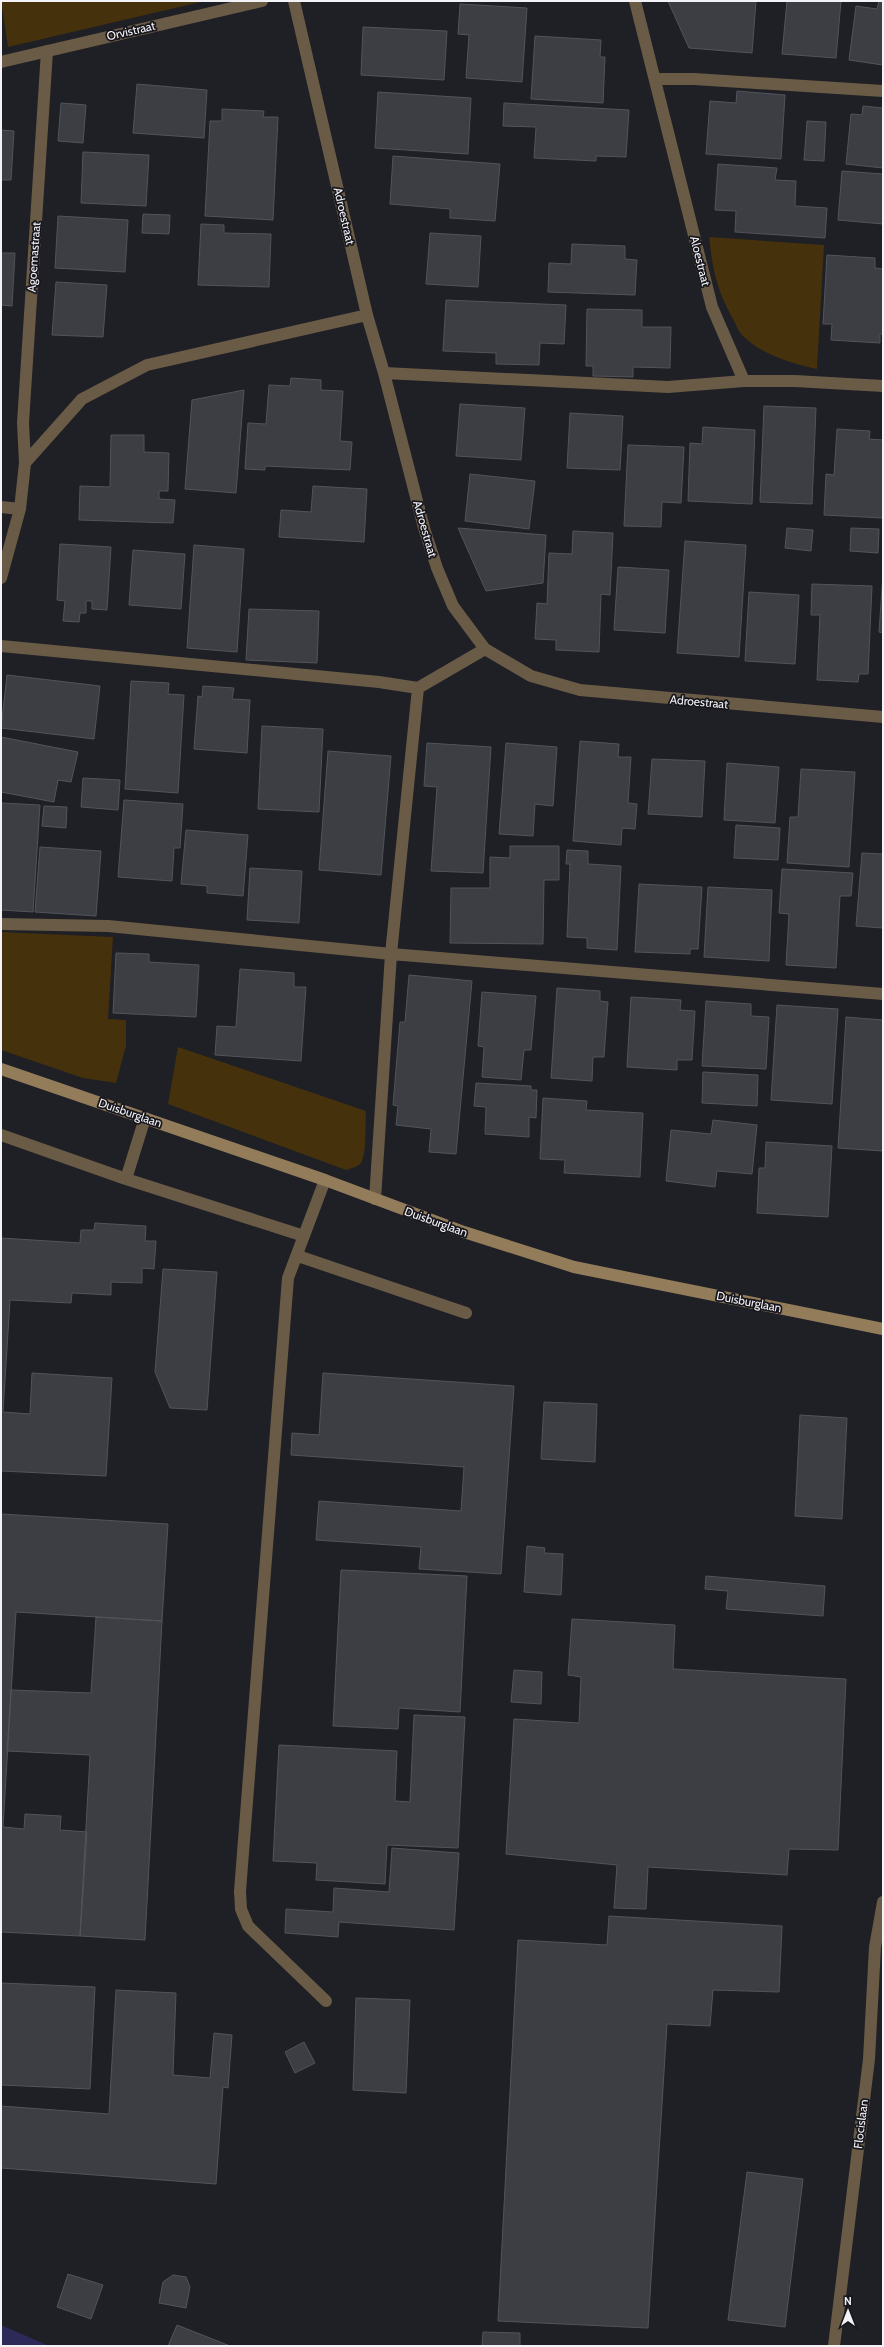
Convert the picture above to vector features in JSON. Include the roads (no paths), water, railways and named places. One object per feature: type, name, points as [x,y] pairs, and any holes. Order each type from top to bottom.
[{"type":"street","name":"Orvistraat","points":[[1,62],[262,1]]},
{"type":"street","name":"Adroestraat","points":[[294,1],[367,315],[384,373],[424,528],[437,568],[454,606],[485,649],[531,676],[580,690],[883,718]]},
{"type":"street","name":"Aloestraat","points":[[635,1],[712,308],[744,381]]},
{"type":"street","name":"Agoemastraat","points":[[1,578],[20,509],[25,463],[23,423],[47,51]]},
{"type":"street","points":[[655,79],[694,79],[883,91]]},
{"type":"street","points":[[25,463],[82,399],[147,365],[367,315]]},
{"type":"street","points":[[384,373],[668,387],[744,381],[795,380],[883,386]]},
{"type":"street","points":[[1,507],[20,509]]},
{"type":"street","points":[[1,646],[418,688],[485,649]]},
{"type":"street","points":[[375,1199],[391,954],[418,688]]},
{"type":"street","points":[[1,924],[108,926],[391,954],[883,994]]},
{"type":"street","name":"Duisburglaan","points":[[1,1069],[325,1180],[464,1232],[574,1267],[883,1329]]},
{"type":"street","points":[[126,1179],[145,1118]]},
{"type":"street","points":[[1,1135],[126,1179],[304,1236]]},
{"type":"street","points":[[325,1180],[298,1256],[288,1278],[240,1891],[241,1909],[248,1926],[326,2001]]},
{"type":"street","points":[[298,1256],[466,1313]]},
{"type":"street","name":"Flocislaan","points":[[834,2346],[869,2059],[875,1947],[883,1902]]}]
